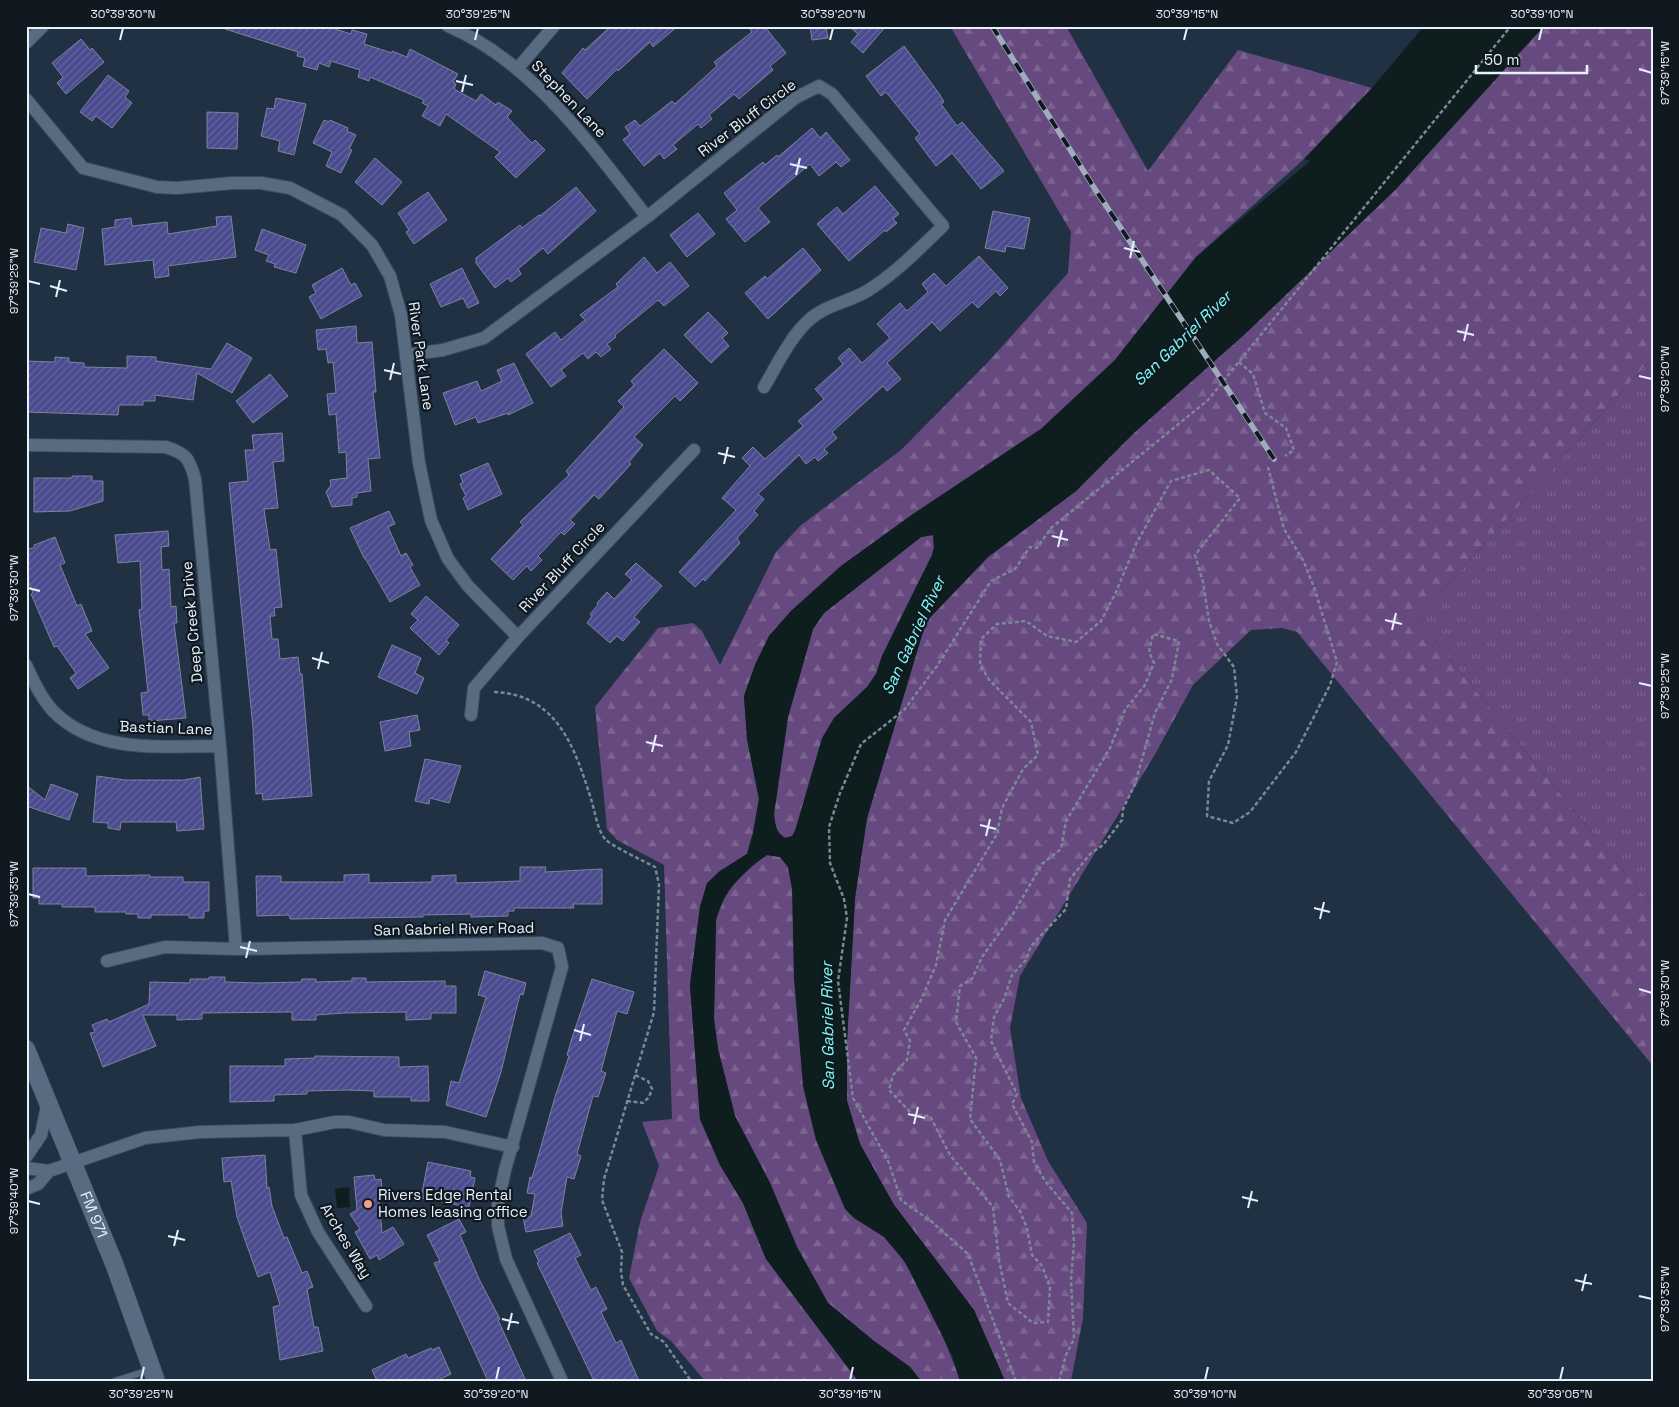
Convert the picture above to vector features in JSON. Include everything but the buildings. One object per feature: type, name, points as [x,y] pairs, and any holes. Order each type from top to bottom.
[{"type":"main road","name":"FM 971","points":[[26,1049],[115,1266],[154,1375]]},
{"type":"street","points":[[26,43],[43,26]]},
{"type":"street","name":"Stephen Lane","points":[[448,26],[484,45],[518,69],[588,141],[647,217]]},
{"type":"street","points":[[518,69],[554,26]]},
{"type":"street","name":"River Bluff Circle","points":[[407,355],[443,350],[484,338],[647,217],[795,98],[819,86],[832,94],[943,226],[881,282],[861,295],[827,308],[810,318],[801,328],[764,387]]},
{"type":"street","name":"River Park Lane","points":[[26,99],[83,168],[157,187],[177,188],[234,183],[261,183],[288,188],[322,203],[342,215],[372,245],[390,276],[402,315],[419,463],[431,520],[448,559],[468,586],[518,636]]},
{"type":"street","name":"Deep Creek Drive","points":[[26,445],[166,448],[186,456],[195,479],[220,746],[236,949]]},
{"type":"street","name":"River Bluff Circle","points":[[471,715],[474,688],[518,636],[694,450]]},
{"type":"street","name":"Bastian Lane","points":[[26,665],[35,684],[53,711],[78,730],[108,742],[135,745],[220,746]]},
{"type":"street","name":"San Gabriel River Road","points":[[107,961],[165,947],[236,949],[542,944],[558,948],[562,967],[498,1203],[498,1226],[506,1259],[562,1381]]},
{"type":"street","points":[[26,1157],[41,1135],[48,1101]]},
{"type":"street","points":[[26,1168],[49,1171],[145,1138],[200,1132],[294,1130],[322,1123],[350,1122],[384,1130],[464,1134],[513,1147]]},
{"type":"street","name":"Arches Way","points":[[294,1130],[301,1195],[318,1232],[366,1306]]},
{"type":"street","points":[[26,1189],[38,1184],[49,1171]]},
{"type":"lane","points":[[115,1381],[154,1375]]},
{"type":"path","points":[[1016,1381],[968,1254],[932,1222],[901,1200],[889,1163],[853,1098],[838,980],[848,918],[844,898],[830,863],[830,828],[840,793],[861,744],[904,710],[938,666],[991,581],[1015,569],[1030,547],[1037,548],[1051,528],[1208,400],[1510,26]]},
{"type":"path","points":[[1239,362],[1253,374],[1265,413],[1286,428],[1294,450],[1284,456]]},
{"type":"path","points":[[1059,1381],[1066,1354],[1074,1339],[1071,1280],[1074,1243],[1072,1214],[1045,1181],[1034,1162],[1032,1142],[1012,1104],[1017,1094],[991,1041],[994,1017],[1004,999],[1012,975],[1026,960],[1031,946],[1066,909],[1070,879],[1090,854],[1103,845],[1122,820],[1123,809],[1135,784],[1155,713],[1172,679],[1179,641],[1153,634],[1149,652],[1154,662],[1145,685],[1125,710],[1110,748],[1066,821],[1061,849],[1042,864],[1013,914],[982,957],[972,979],[960,986],[956,1022],[976,1058],[970,1119],[1000,1160],[1009,1196],[1020,1211],[1027,1228],[1032,1255],[1042,1266],[1050,1287],[1048,1322],[1033,1322],[1008,1303],[999,1260],[993,1207],[950,1155],[930,1116],[913,1115],[889,1090],[893,1075],[907,1060],[910,1041],[904,1030],[921,1000],[936,965],[945,920],[997,834],[1002,808],[1023,769],[1038,754],[1031,722],[990,681],[980,664],[981,639],[997,624],[1026,621],[1047,636],[1076,642],[1100,621],[1116,592],[1136,544],[1171,481],[1209,470],[1240,498],[1195,555],[1203,582],[1209,621],[1217,644],[1234,667],[1237,697],[1228,745],[1209,781],[1207,816],[1233,822],[1250,812],[1296,752],[1330,685],[1337,662],[1314,587],[1303,560],[1284,529],[1268,467]]},
{"type":"path","points":[[494,692],[522,697],[546,709],[566,736],[582,770],[600,829],[606,839],[655,867],[659,884],[654,1012],[604,1179],[602,1200],[622,1252],[621,1271],[623,1285],[651,1334],[664,1342],[691,1381]]},
{"type":"path","points":[[627,1101],[643,1103],[649,1097],[652,1089],[648,1081],[635,1075]]},
{"type":"green space","points":[[950,26],[1066,26],[1148,171],[1238,50],[1372,88],[1304,159],[1196,257],[1115,360],[1041,429],[913,514],[841,566],[791,611],[769,636],[755,665],[744,696],[747,739],[759,799],[753,833],[747,854],[720,871],[707,884],[700,907],[690,985],[700,1119],[720,1165],[743,1203],[766,1259],[858,1381],[705,1381],[671,1341],[657,1331],[629,1278],[640,1222],[659,1166],[642,1122],[672,1119],[664,865],[617,840],[607,829],[595,707],[658,628],[693,623],[702,631],[720,665],[776,552],[800,526],[901,450],[988,362],[1068,273],[1071,232]]},
{"type":"green space","points":[[1544,26],[1653,26],[1653,357],[1417,619],[1653,907],[1653,1066],[1297,632],[1282,628],[1251,630],[1193,685],[1154,756],[1020,976],[1010,1028],[1021,1098],[1048,1161],[1087,1223],[1083,1318],[1071,1381],[1005,1381],[974,1310],[894,1205],[860,1144],[847,1101],[847,1042],[855,898],[867,818],[926,621],[988,557],[1076,491],[1134,432],[1246,333],[1396,189]]},
{"type":"green space","points":[[1653,357],[1653,907],[1417,619]]},
{"type":"green space","points":[[933,535],[934,547],[932,555],[882,656],[876,674],[867,687],[834,718],[795,831],[792,836],[786,838],[778,831],[774,814],[788,717],[813,629],[824,613],[921,537]]},
{"type":"green space","points":[[767,855],[780,857],[788,867],[854,1218],[883,1236],[894,1247],[905,1263],[928,1304],[960,1381],[921,1381],[910,1367],[874,1341],[828,1303],[797,1247],[770,1183],[735,1116],[718,1049],[714,1019],[716,920],[727,891],[754,864]]},
{"type":"water","name":"San Gabriel River","points":[[1424,26],[1544,26],[1396,189],[1246,333],[1134,433],[1076,491],[988,557],[926,622],[867,818],[855,898],[847,1042],[847,1101],[860,1144],[894,1205],[974,1310],[1005,1381],[960,1381],[952,1355],[905,1262],[884,1237],[854,1218],[845,1209],[816,1140],[803,1086],[794,978],[792,888],[788,867],[780,857],[767,855],[750,868],[729,891],[719,910],[716,920],[714,1019],[718,1049],[735,1116],[770,1183],[797,1247],[828,1303],[874,1341],[910,1367],[921,1381],[858,1381],[766,1259],[743,1203],[720,1165],[700,1119],[690,985],[700,907],[707,883],[720,871],[747,854],[753,833],[759,799],[747,739],[744,696],[755,665],[769,636],[791,611],[841,566],[913,514],[1041,429],[1115,360],[1196,257],[1310,161],[1304,159],[1372,88]],"holes":[[[933,535],[934,547],[932,555],[882,656],[876,674],[867,687],[834,718],[822,738],[795,831],[792,836],[785,838],[778,831],[774,814],[788,717],[813,629],[824,613],[921,537]]]},
{"type":"water","points":[[349,1187],[350,1207],[337,1208],[335,1189]]},
{"type":"railway","points":[[992,26],[1095,189],[1274,459]]},
{"type":"place","name":"Rivers Edge Rental Homes leasing office","points":[[368,1204]]}]
